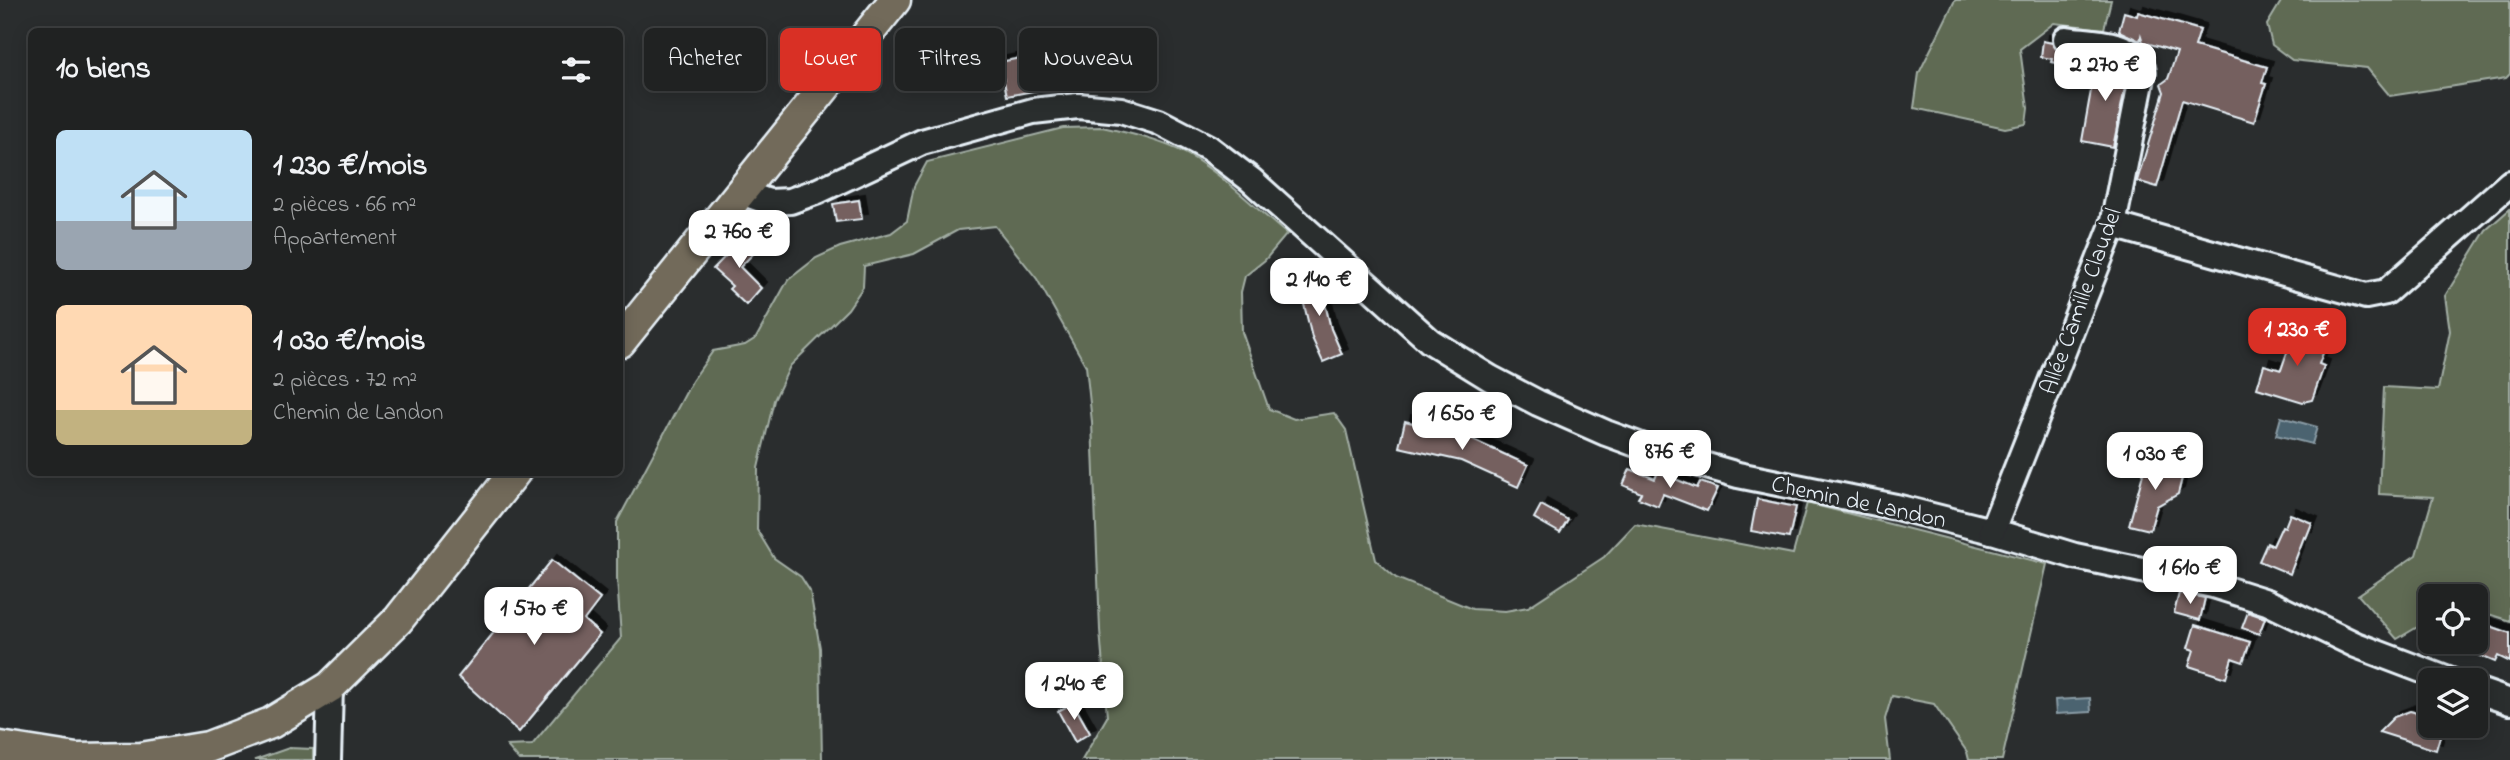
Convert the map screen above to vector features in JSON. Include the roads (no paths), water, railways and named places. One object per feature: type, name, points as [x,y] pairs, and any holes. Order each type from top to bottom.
[{"type":"main road","points":[[623,338],[895,0]]},
{"type":"main road","points":[[0,747],[76,759],[141,758],[208,747],[271,723],[330,687],[398,620],[512,476]]},
{"type":"street","name":"Allée Camille Claudel","points":[[1992,531],[2113,225],[2143,72],[2142,62],[2124,48],[2066,39]]},
{"type":"street","name":"Chemin de Landon","points":[[741,192],[769,202],[790,201],[818,191],[922,142],[1020,114],[1078,106],[1121,110],[1159,121],[1209,148],[1251,180],[1430,341],[1490,378],[1606,433],[1658,452],[1738,475],[1896,507],[1992,531],[2075,556],[2213,585],[2267,602],[2356,645],[2418,668]]},
{"type":"street","points":[[2113,225],[2366,296],[2386,292],[2510,183]]},
{"type":"street","points":[[328,760],[330,687]]},
{"type":"street","points":[[2488,694],[2510,702]]},
{"type":"water","points":[[2281,417],[2317,427],[2312,444],[2276,435]]},
{"type":"water","points":[[2090,698],[2091,712],[2056,714],[2055,700]]}]
